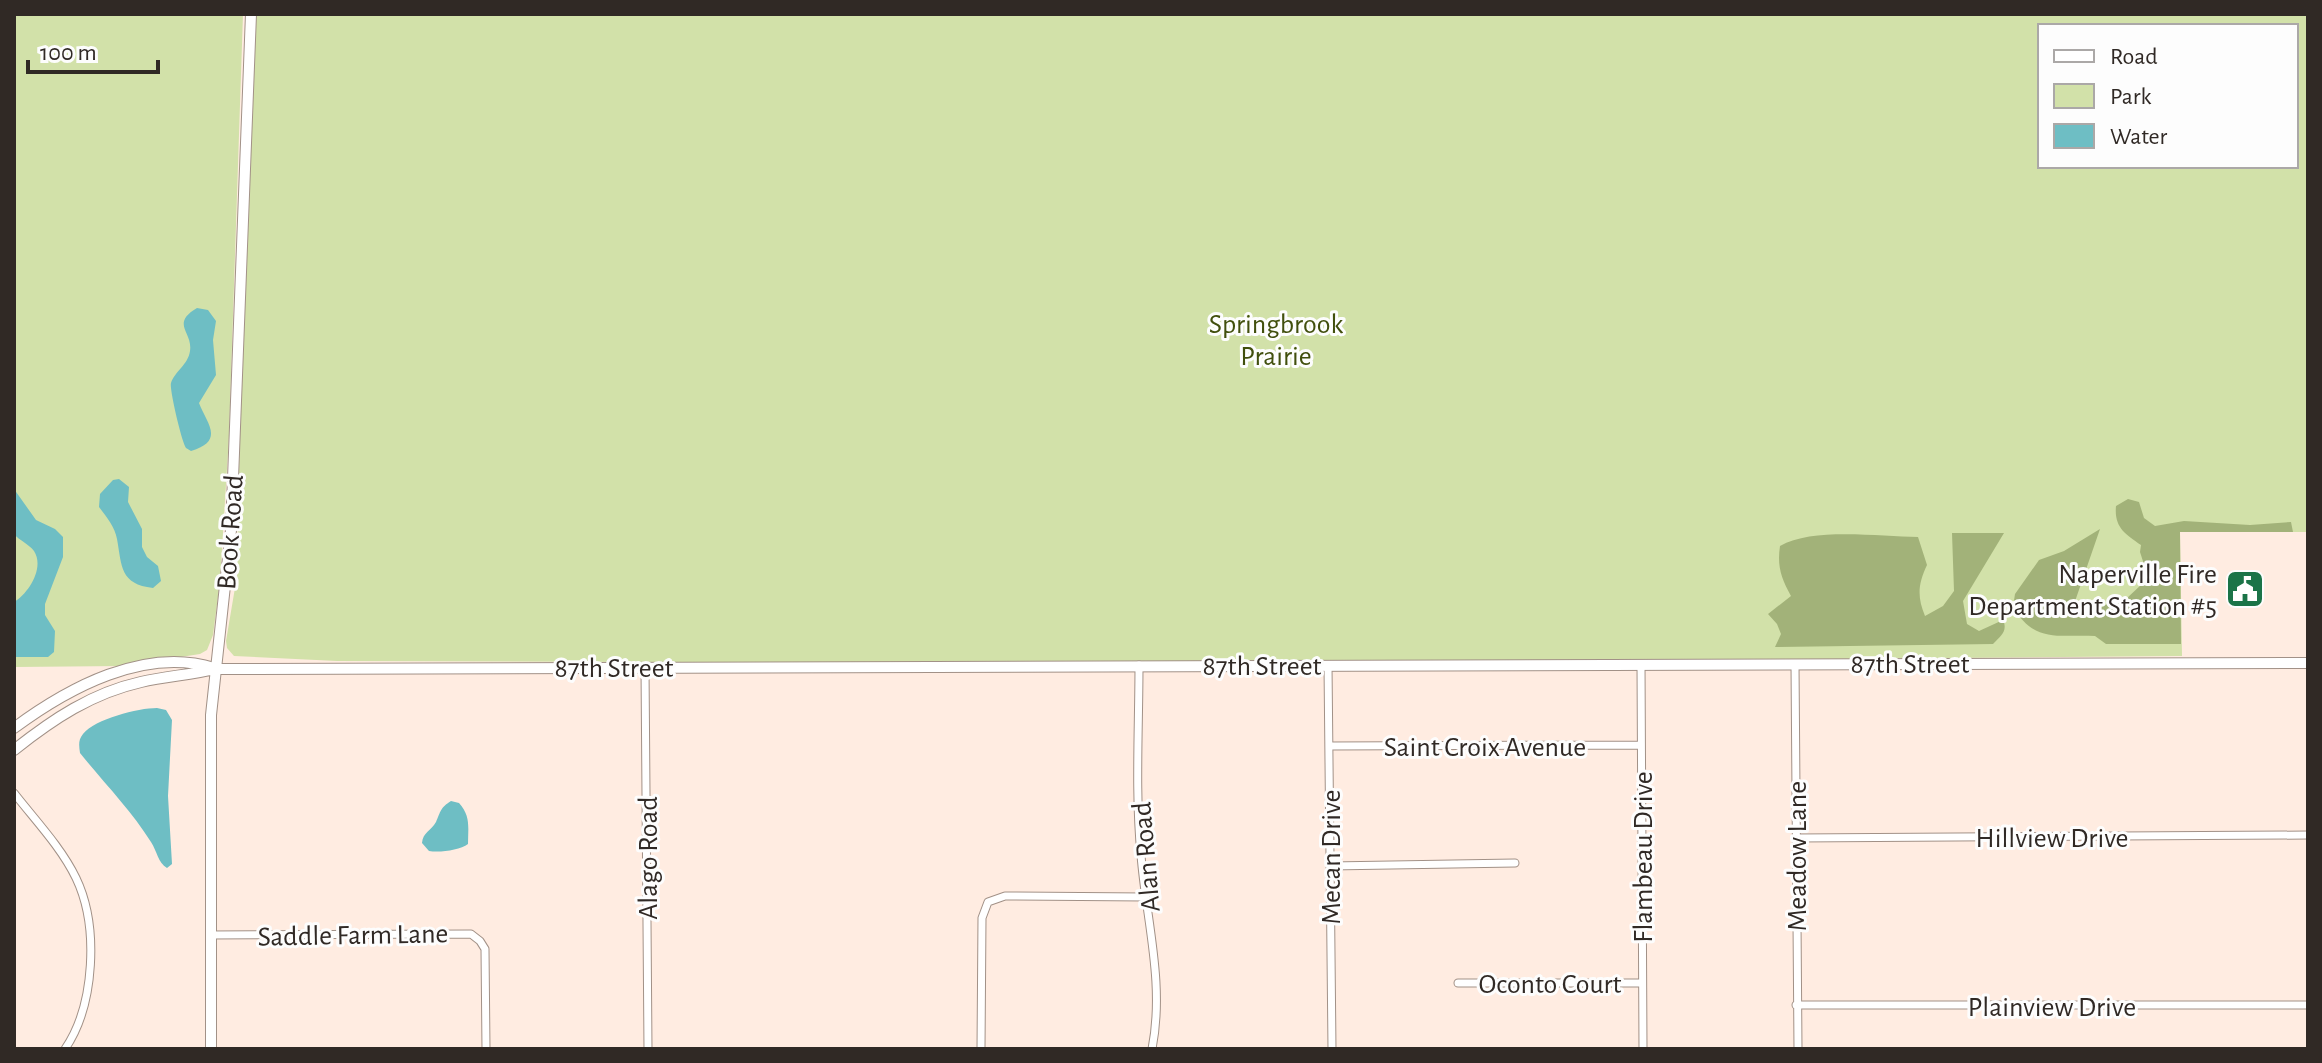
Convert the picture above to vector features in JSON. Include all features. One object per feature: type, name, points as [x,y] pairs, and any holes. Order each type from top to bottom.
[{"type":"street","name":"Book Road","points":[[211,1049],[211,715],[231,530],[251,14]]},
{"type":"street","name":"87th Street","points":[[14,728],[73,690],[132,669],[151,664],[193,662],[215,669]]},
{"type":"street","name":"87th Street","points":[[14,750],[65,713],[103,694],[141,682],[215,669],[2308,663]]},
{"type":"street","name":"Flambeau Drive","points":[[1641,664],[1643,1049]]},
{"type":"street","name":"Meadow Lane","points":[[1795,664],[1798,1049]]},
{"type":"street","name":"Alan Road","points":[[1139,665],[1139,835],[1157,983],[1152,1049]]},
{"type":"street","name":"Mecan Drive","points":[[1328,665],[1332,1049]]},
{"type":"street","name":"Alago Road","points":[[645,667],[648,1049]]},
{"type":"street","name":"Saint Croix Avenue","points":[[1329,746],[1641,745]]},
{"type":"street","points":[[14,793],[68,864],[81,889],[87,911],[90,965],[86,1002],[76,1032],[65,1049]]},
{"type":"street","name":"Hillview Drive","points":[[1797,838],[2308,835]]},
{"type":"street","points":[[1330,866],[1515,863]]},
{"type":"street","points":[[981,1049],[982,918],[988,902],[1005,896],[1145,897]]},
{"type":"street","name":"Saddle Farm Lane","points":[[210,935],[471,934],[485,949],[486,1049]]},
{"type":"street","name":"Oconto Court","points":[[1458,983],[1642,983]]},
{"type":"street","name":"Plainview Drive","points":[[1796,1005],[2308,1005]]},
{"type":"green space","points":[[14,14],[243,14],[229,436],[220,581],[213,635],[207,650],[200,654],[123,666],[14,667]]},
{"type":"green space","name":"Springbrook Prairie","points":[[255,14],[2308,14],[2308,532],[2180,532],[2182,656],[1266,664],[337,661],[234,656],[227,648],[226,641],[237,576]]},
{"type":"green space","points":[[2128,499],[2139,502],[2144,518],[2155,526],[2184,521],[2250,525],[2291,522],[2293,532],[2180,532],[2181,644],[2106,644],[2095,636],[2049,635],[2030,627],[2013,607],[2015,594],[2039,560],[2064,551],[2100,529],[2072,610],[2092,611],[2126,599],[2149,580],[2140,552],[2141,545],[2126,533],[2117,519],[2116,506]]},
{"type":"green space","points":[[1952,533],[2004,533],[1963,601],[1967,624],[1979,631],[2003,620],[2004,630],[1993,644],[1775,647],[1781,634],[1768,614],[1791,596],[1781,572],[1780,546],[1794,540],[1828,535],[1918,537],[1927,565],[1920,590],[1925,616],[1943,606],[1954,591]]},
{"type":"water","points":[[197,308],[208,310],[216,321],[213,340],[216,375],[199,403],[211,436],[202,447],[191,451],[186,448],[182,436],[171,383],[189,356],[190,344],[184,324],[189,314]]},
{"type":"water","points":[[119,479],[129,487],[128,502],[142,529],[142,547],[147,557],[158,566],[161,581],[153,588],[134,583],[124,572],[114,530],[99,507],[100,494],[113,480]]},
{"type":"water","points":[[14,489],[36,520],[55,529],[63,537],[63,557],[45,604],[45,615],[55,631],[54,652],[48,657],[14,657],[14,602],[25,593],[33,580],[37,558],[30,546],[14,534]]},
{"type":"water","points":[[157,708],[166,710],[172,720],[168,796],[172,864],[167,868],[135,819],[80,753],[79,745],[83,734],[107,719]]},
{"type":"water","points":[[451,801],[459,803],[465,813],[468,844],[439,852],[429,851],[422,843],[424,836]]},
{"type":"place","name":"Naperville Fire Department Station #5","points":[[2245,589]]}]
